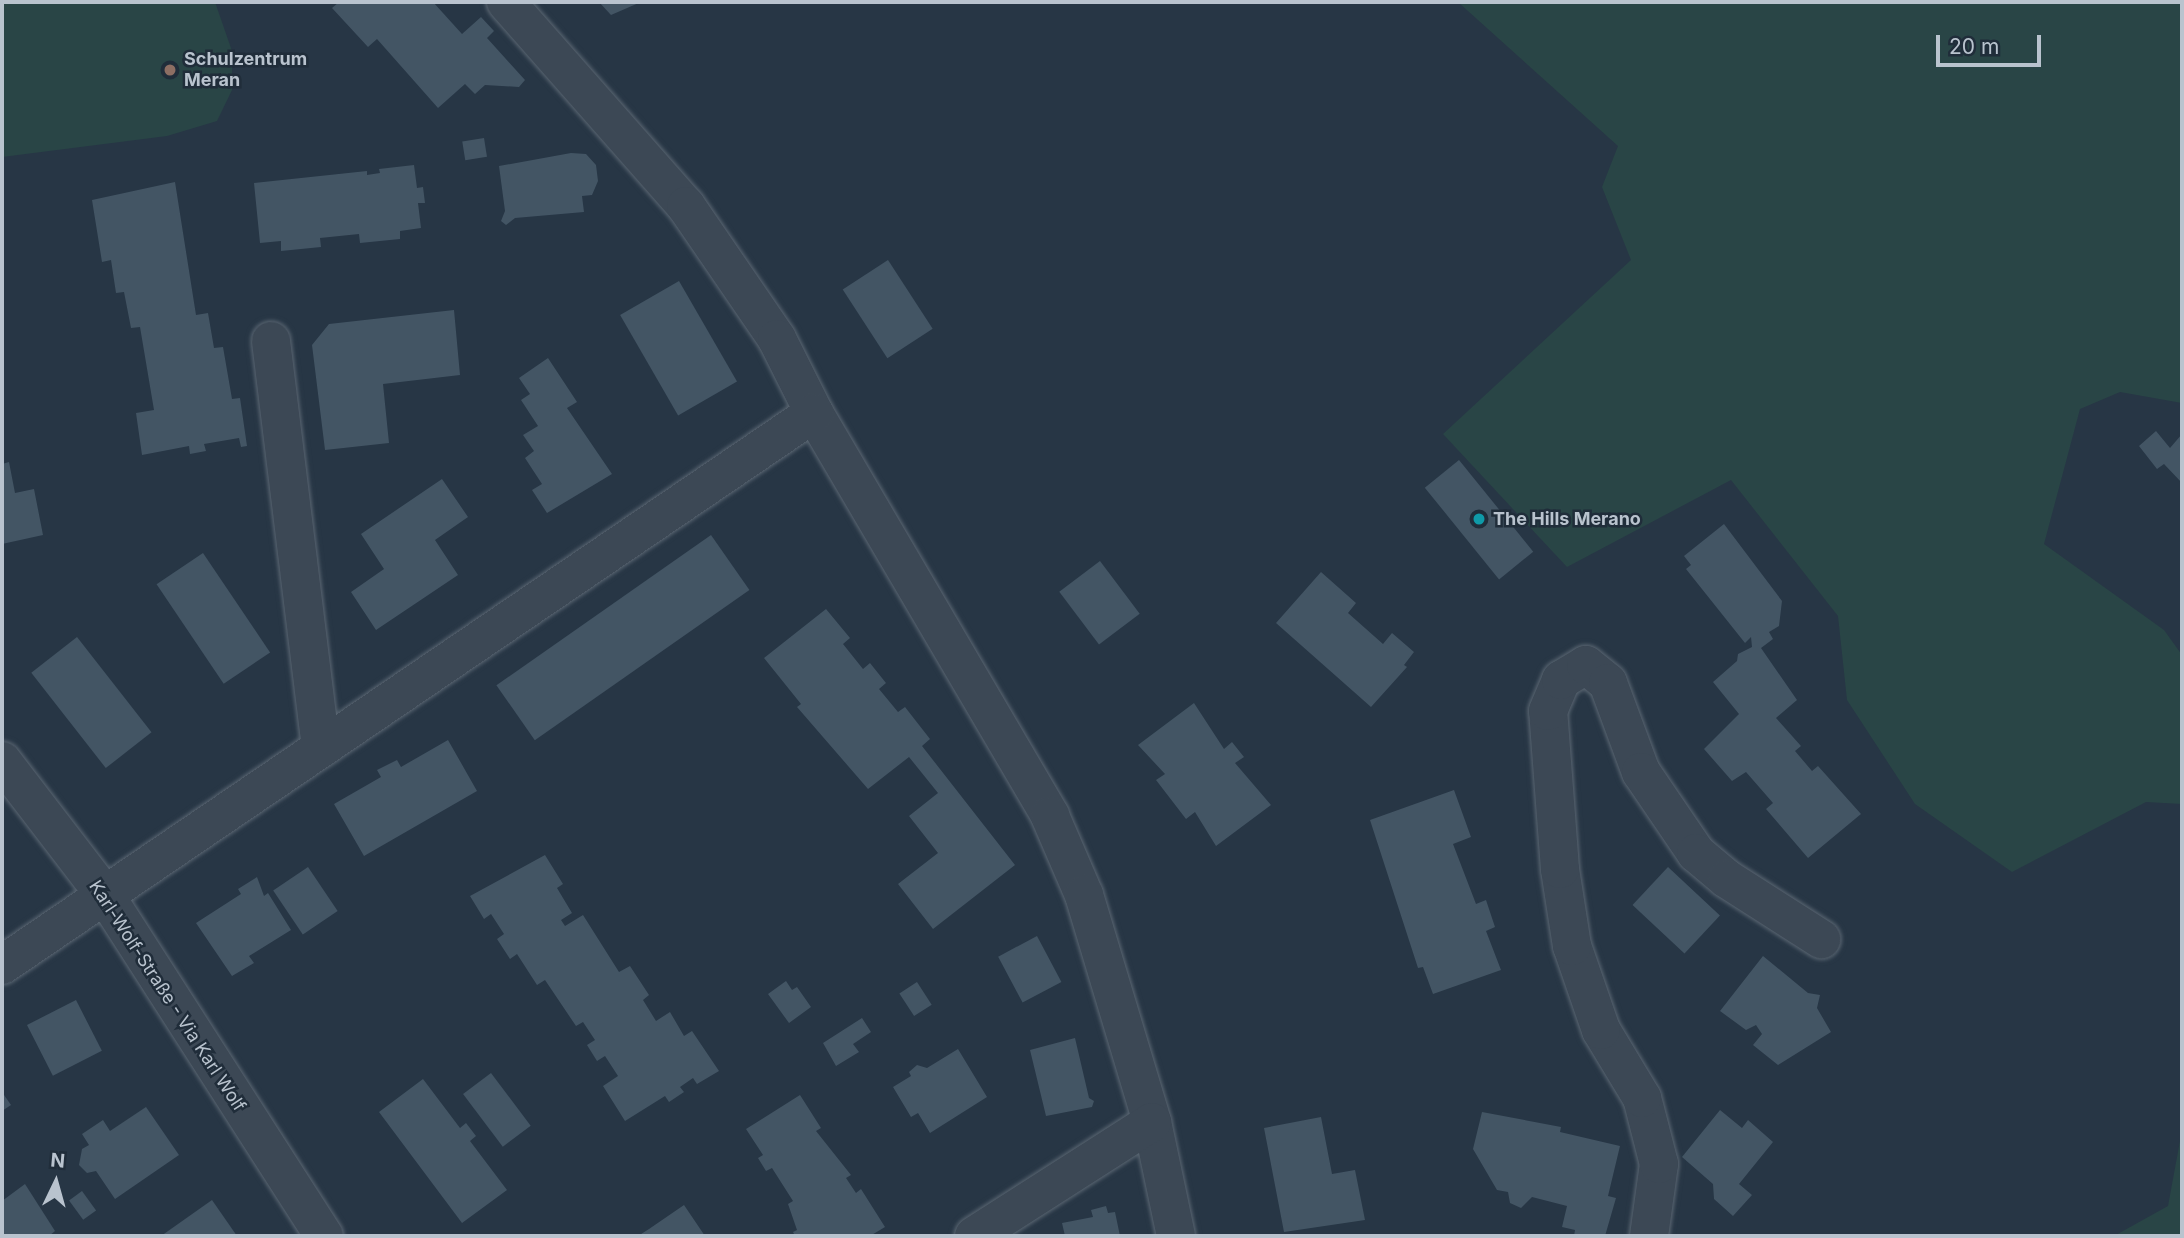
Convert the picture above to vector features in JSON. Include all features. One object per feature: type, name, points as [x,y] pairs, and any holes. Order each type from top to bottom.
[{"type":"street","points":[[506,2],[686,206],[777,339],[814,412],[1050,816],[1084,895],[1152,1122],[1176,1236]]},
{"type":"street","points":[[271,341],[321,748]]},
{"type":"street","points":[[2,965],[814,412]]},
{"type":"street","points":[[1649,1236],[1659,1164],[1642,1098],[1601,1030],[1570,933],[1560,869],[1548,711],[1561,680],[1586,665],[1608,682],[1641,772],[1696,853],[1727,879],[1821,939]]},
{"type":"street","name":"Karl-Wolf-Straße - Via Karl Wolf","points":[[2,761],[105,895],[324,1236]]},
{"type":"street","points":[[974,1236],[1152,1122]]},
{"type":"green space","name":"Schulzentrum Meran","points":[[2,2],[215,2],[232,51],[232,90],[217,121],[167,136],[2,157]]},
{"type":"green space","points":[[1458,2],[2182,2],[2182,403],[2120,392],[2080,409],[2044,544],[2164,630],[2182,655],[2182,804],[2146,802],[2012,872],[1915,804],[1847,700],[1838,616],[1731,480],[1567,567],[1443,434],[1631,260],[1602,187],[1618,146]]},
{"type":"green space","points":[[2182,1130],[2182,1236],[2114,1236],[2168,1206]]},
{"type":"building","points":[[339,2],[433,2],[462,34],[481,17],[494,31],[487,38],[525,80],[519,87],[485,85],[475,94],[465,84],[438,108],[377,39],[368,47],[332,8]]},
{"type":"building","points":[[599,2],[641,2],[611,15]]},
{"type":"building","points":[[484,138],[487,157],[465,160],[462,141]]},
{"type":"building","points":[[571,153],[586,154],[596,165],[598,181],[592,195],[582,196],[584,212],[515,218],[506,225],[501,221],[505,211],[499,166]]},
{"type":"building","points":[[414,165],[417,188],[423,187],[425,203],[418,203],[421,228],[400,231],[400,239],[360,243],[359,234],[320,238],[321,247],[281,251],[281,241],[260,243],[254,183],[367,171],[367,175],[380,173],[379,169]]},
{"type":"building","points":[[175,182],[196,315],[208,313],[214,348],[223,347],[232,399],[240,398],[247,446],[241,447],[239,438],[204,444],[206,451],[190,454],[189,446],[142,455],[136,413],[154,410],[140,327],[131,328],[124,292],[116,293],[111,260],[102,262],[92,200]]},
{"type":"building","points":[[888,260],[933,329],[887,358],[843,289]]},
{"type":"building","points":[[679,281],[737,381],[678,415],[620,315]]},
{"type":"building","points":[[454,310],[460,375],[383,384],[389,443],[325,450],[312,345],[329,324]]},
{"type":"building","points":[[548,358],[577,402],[567,408],[612,474],[547,513],[532,490],[542,484],[525,458],[534,451],[523,435],[538,426],[521,400],[530,394],[519,378]]},
{"type":"building","points":[[2156,431],[2170,448],[2182,434],[2182,483],[2164,464],[2157,469],[2139,446]]},
{"type":"building","name":"The Hills Merano","points":[[1459,460],[1533,552],[1499,579],[1425,488]]},
{"type":"building","points":[[9,462],[15,493],[34,489],[43,535],[2,544],[2,464]]},
{"type":"building","points":[[442,479],[468,517],[435,540],[458,575],[376,630],[351,592],[384,569],[361,534]]},
{"type":"building","points":[[1724,524],[1782,601],[1779,626],[1769,632],[1773,639],[1761,648],[1797,700],[1776,718],[1801,746],[1795,751],[1812,771],[1818,766],[1861,814],[1808,858],[1766,809],[1773,803],[1746,772],[1732,781],[1704,749],[1739,714],[1713,682],[1737,661],[1738,654],[1752,647],[1751,637],[1745,643],[1686,569],[1691,565],[1684,556]]},
{"type":"building","points":[[711,535],[749,590],[535,740],[496,685]]},
{"type":"building","points":[[203,553],[270,652],[224,684],[157,584]]},
{"type":"building","points":[[1100,561],[1140,614],[1099,644],[1059,592]]},
{"type":"building","points":[[1321,572],[1356,603],[1348,613],[1383,644],[1392,633],[1414,652],[1404,665],[1407,667],[1371,707],[1276,623]]},
{"type":"building","points":[[826,609],[850,638],[843,644],[863,669],[870,663],[886,683],[879,689],[898,712],[905,707],[930,739],[922,746],[1015,865],[933,929],[898,884],[938,853],[909,816],[938,793],[909,757],[868,789],[797,707],[801,704],[764,658]]},
{"type":"building","points":[[77,637],[151,732],[106,768],[31,673]]},
{"type":"building","points":[[1194,703],[1224,749],[1232,742],[1244,757],[1235,763],[1271,805],[1216,846],[1195,812],[1186,819],[1156,780],[1165,774],[1138,745]]},
{"type":"building","points":[[448,740],[477,791],[364,856],[334,804],[381,777],[377,770],[397,760],[401,767]]},
{"type":"building","points":[[1454,790],[1471,837],[1453,844],[1476,904],[1486,900],[1495,927],[1486,931],[1501,970],[1433,994],[1423,967],[1418,968],[1370,820]]},
{"type":"building","points":[[545,855],[563,884],[557,888],[572,913],[561,920],[565,926],[583,915],[619,972],[630,966],[649,995],[643,1000],[656,1021],[670,1012],[684,1036],[692,1031],[719,1071],[697,1084],[693,1078],[680,1087],[684,1092],[669,1102],[665,1096],[625,1121],[603,1086],[618,1076],[605,1056],[597,1061],[587,1045],[595,1040],[583,1022],[576,1026],[545,980],[537,985],[517,954],[510,959],[497,939],[504,934],[491,914],[484,919],[470,896]]},
{"type":"building","points":[[308,867],[338,911],[303,934],[273,890]]},
{"type":"building","points":[[1668,867],[1720,915],[1684,953],[1633,905]]},
{"type":"building","points":[[257,877],[264,896],[268,893],[291,930],[249,956],[254,963],[232,976],[196,923],[241,894],[238,889]]},
{"type":"building","points":[[1037,936],[1061,982],[1023,1003],[998,957]]},
{"type":"building","points":[[1763,956],[1808,993],[1820,995],[1817,1008],[1831,1032],[1778,1065],[1753,1045],[1762,1034],[1756,1025],[1746,1030],[1720,1011]]},
{"type":"building","points":[[786,981],[792,990],[797,987],[811,1007],[789,1023],[768,994]]},
{"type":"building","points":[[917,982],[932,1005],[914,1016],[899,993]]},
{"type":"building","points":[[76,1000],[102,1051],[53,1076],[27,1025]]},
{"type":"building","points":[[862,1018],[871,1032],[853,1044],[859,1052],[836,1066],[823,1043]]},
{"type":"building","points":[[1075,1038],[1089,1098],[1094,1101],[1092,1107],[1046,1116],[1030,1050]]},
{"type":"building","points":[[958,1049],[987,1097],[930,1133],[918,1113],[911,1117],[893,1087],[911,1076],[909,1072],[917,1065],[927,1068]]},
{"type":"building","points":[[491,1073],[531,1126],[503,1147],[463,1094]]},
{"type":"building","points":[[423,1079],[460,1128],[466,1123],[476,1136],[470,1141],[507,1190],[462,1223],[379,1112]]},
{"type":"building","points":[[2,1092],[11,1105],[2,1111]]},
{"type":"building","points":[[800,1095],[821,1128],[816,1131],[851,1175],[846,1178],[856,1193],[861,1189],[885,1227],[870,1236],[795,1236],[793,1232],[797,1230],[788,1204],[793,1201],[772,1168],[766,1171],[758,1158],[763,1155],[746,1129]]},
{"type":"building","points":[[146,1107],[179,1155],[115,1199],[96,1171],[87,1173],[79,1165],[82,1149],[89,1145],[82,1134],[103,1120],[110,1131]]},
{"type":"building","points":[[1720,1110],[1742,1128],[1748,1120],[1773,1142],[1739,1184],[1752,1195],[1733,1216],[1714,1199],[1713,1184],[1682,1157]]},
{"type":"building","points":[[1482,1112],[1561,1127],[1560,1132],[1620,1146],[1608,1196],[1616,1198],[1605,1236],[1574,1236],[1575,1230],[1562,1227],[1567,1206],[1532,1197],[1521,1208],[1510,1203],[1508,1192],[1497,1190],[1473,1149]]},
{"type":"building","points":[[1321,1117],[1332,1174],[1355,1170],[1365,1220],[1284,1232],[1264,1128]]},
{"type":"building","points":[[25,1184],[55,1231],[49,1236],[2,1236],[2,1201]]},
{"type":"building","points":[[82,1191],[96,1210],[83,1220],[69,1200]]},
{"type":"building","points":[[212,1200],[237,1236],[161,1236]]},
{"type":"building","points":[[684,1205],[705,1236],[638,1236],[649,1229]]},
{"type":"building","points":[[1106,1206],[1108,1213],[1115,1212],[1120,1236],[1065,1236],[1062,1223],[1093,1217],[1091,1210]]},
{"type":"place","name":"Schulzentrum Meran","points":[[170,70]]},
{"type":"place","name":"The Hills Merano","points":[[1479,519]]}]
